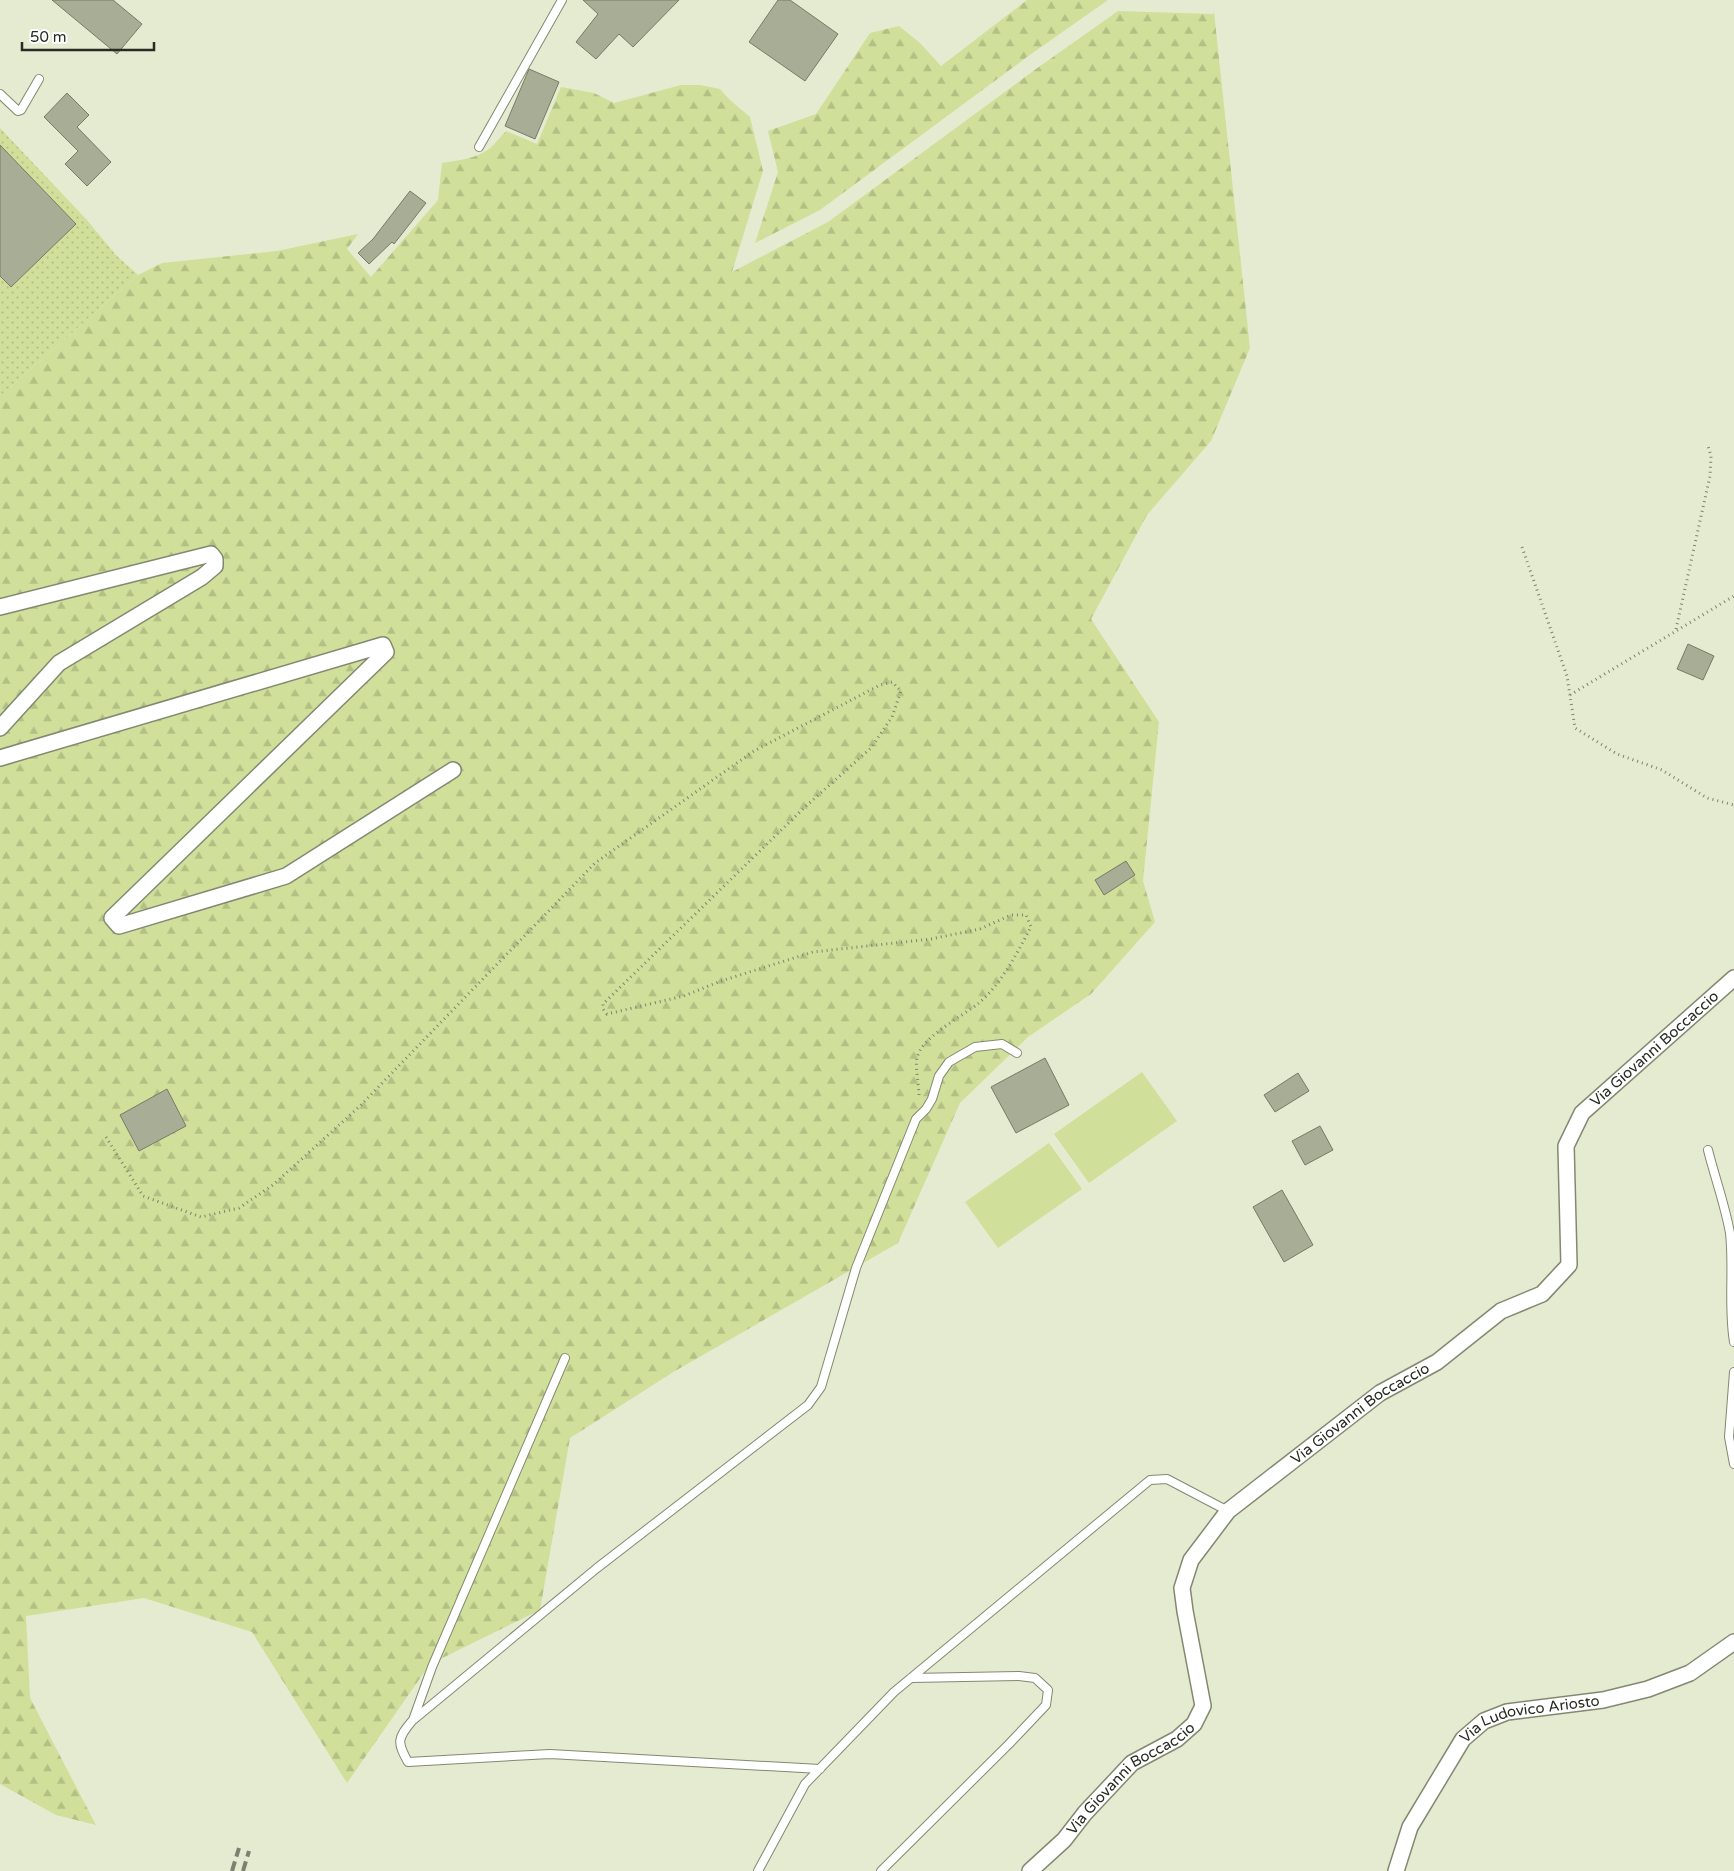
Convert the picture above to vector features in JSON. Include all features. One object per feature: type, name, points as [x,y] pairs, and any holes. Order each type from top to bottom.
[{"type":"street","points":[[0,607],[211,554],[215,559],[215,566],[202,578],[59,663],[0,728]]},
{"type":"street","points":[[0,758],[383,645],[386,652],[112,918],[119,926],[286,876],[453,770]]},
{"type":"street","name":"Via Giovanni Boccaccio","points":[[1030,1871],[1064,1840],[1085,1812],[1132,1763],[1177,1739],[1194,1724],[1203,1706],[1182,1588],[1191,1560],[1228,1511],[1380,1393],[1437,1362],[1501,1311],[1542,1294],[1569,1265],[1566,1146],[1582,1113],[1734,978]]},
{"type":"street","name":"Via Ludovico Ariosto","points":[[1396,1871],[1410,1827],[1463,1739],[1484,1721],[1507,1712],[1603,1700],[1648,1689],[1690,1673],[1734,1642]]},
{"type":"lane","points":[[480,147],[562,0]]},
{"type":"lane","points":[[0,94],[18,111],[21,110],[39,79]]},
{"type":"lane","points":[[820,1769],[550,1754],[408,1762],[400,1747],[402,1734],[412,1721],[596,1568],[808,1405],[821,1387],[856,1268],[916,1119],[926,1109],[932,1099],[939,1076],[950,1062],[975,1047],[1002,1044],[1016,1053]]},
{"type":"lane","points":[[1708,1150],[1730,1233],[1733,1280],[1732,1332],[1734,1342]]},
{"type":"lane","points":[[412,1721],[432,1667],[565,1358]]},
{"type":"lane","points":[[1734,1372],[1729,1437],[1734,1464]]},
{"type":"lane","points":[[758,1871],[805,1784],[894,1692],[1150,1480],[1167,1479],[1228,1511]]},
{"type":"lane","points":[[881,1871],[1046,1705],[1048,1690],[1035,1678],[1020,1676],[911,1678]]},
{"type":"path","points":[[1676,630],[1710,476],[1711,456],[1708,446]]},
{"type":"path","points":[[1522,547],[1567,676],[1575,728],[1617,754],[1662,770],[1707,798],[1734,805]]},
{"type":"path","points":[[1570,695],[1734,596]]},
{"type":"path","points":[[106,1137],[143,1196],[201,1216],[239,1208],[273,1185],[360,1106],[595,863],[754,751],[880,685],[892,682],[901,691],[892,717],[871,748],[805,806],[602,1004],[607,1014],[684,996],[721,981],[813,952],[931,939],[980,929],[1011,915],[1026,915],[1031,927],[1017,954],[997,982],[980,1002],[926,1041],[917,1057],[919,1095],[916,1119]]},
{"type":"green space","points":[[1027,0],[1108,0],[1027,57],[820,210],[755,243],[778,172],[768,131],[816,114],[870,33],[899,26],[920,43],[941,66]]},
{"type":"green space","points":[[1118,11],[1213,14],[1214,12],[1250,348],[1211,441],[1147,515],[1091,619],[1159,722],[1143,881],[1155,922],[1091,994],[1028,1037],[960,1103],[898,1243],[675,1371],[570,1438],[540,1610],[430,1664],[347,1783],[252,1632],[144,1598],[26,1616],[30,1698],[96,1825],[56,1815],[0,1784],[0,396],[138,275],[162,263],[277,251],[358,234],[347,249],[371,277],[438,200],[442,163],[467,159],[484,152],[506,131],[537,144],[561,87],[594,93],[614,103],[681,85],[700,85],[720,89],[750,117],[763,171],[732,272],[828,222]]},
{"type":"green space","points":[[0,128],[86,219],[116,255],[138,275],[0,396]]},
{"type":"green space","points":[[1142,1072],[1177,1121],[1089,1183],[1054,1134]]},
{"type":"green space","points":[[1049,1143],[1082,1189],[998,1248],[965,1202]]},
{"type":"building","points":[[52,0],[113,0],[142,24],[117,54]]},
{"type":"building","points":[[583,0],[679,0],[633,47],[619,34],[596,59],[576,42],[598,14]]},
{"type":"building","points":[[778,0],[790,0],[838,34],[805,81],[749,42]]},
{"type":"building","points":[[529,69],[559,82],[535,139],[505,126]]},
{"type":"building","points":[[67,93],[89,115],[77,127],[111,162],[87,186],[65,164],[78,151],[44,117]]},
{"type":"building","points":[[0,145],[76,224],[11,287],[0,276]]},
{"type":"building","points":[[410,191],[426,203],[394,244],[392,242],[369,264],[358,253],[373,239]]},
{"type":"building","points":[[1688,644],[1714,656],[1703,680],[1677,669]]},
{"type":"building","points":[[1126,861],[1135,875],[1104,895],[1095,880]]},
{"type":"building","points":[[1045,1058],[1069,1105],[1016,1133],[991,1087]]},
{"type":"building","points":[[1298,1073],[1309,1091],[1275,1112],[1264,1095]]},
{"type":"building","points":[[167,1089],[186,1126],[139,1151],[120,1115]]},
{"type":"building","points":[[1320,1126],[1333,1150],[1305,1165],[1292,1141]]},
{"type":"building","points":[[1282,1190],[1313,1245],[1284,1262],[1253,1207]]},
{"type":"railway","points":[[232,1871],[239,1848]]},
{"type":"railway","points":[[243,1871],[249,1851]]}]
